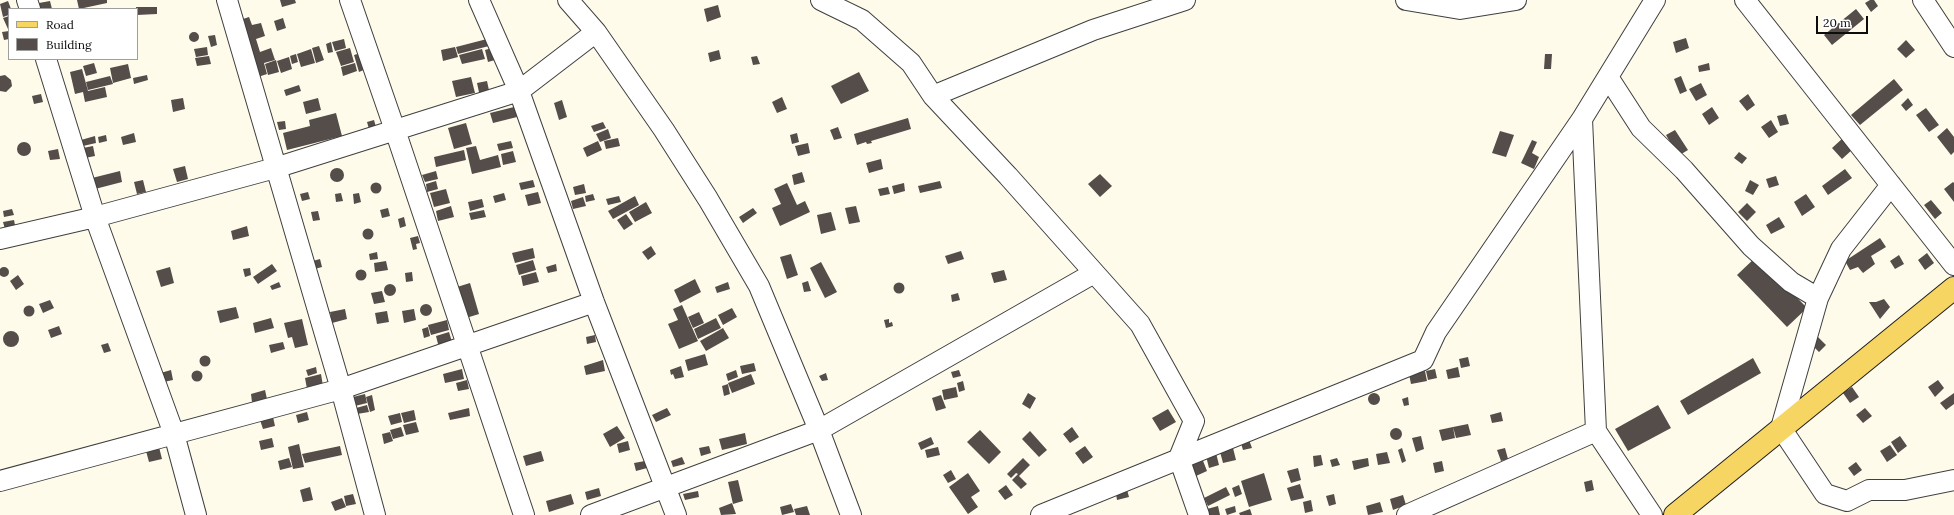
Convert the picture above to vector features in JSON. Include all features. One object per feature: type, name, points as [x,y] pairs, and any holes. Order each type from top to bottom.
[{"type":"main road","points":[[1675,515],[1954,288]]},
{"type":"street","points":[[227,0],[341,389],[375,515]]},
{"type":"street","points":[[350,0],[524,515]]},
{"type":"street","points":[[480,0],[519,91],[594,302],[676,515]]},
{"type":"street","points":[[568,0],[596,32],[664,130],[708,199],[759,286],[819,430],[851,515]]},
{"type":"street","points":[[820,0],[862,20],[911,63],[933,96],[1008,176],[1140,324],[1194,421],[1179,458],[1200,515]]},
{"type":"street","points":[[933,96],[1093,30],[1185,0]]},
{"type":"street","points":[[1406,0],[1460,9],[1516,0]]},
{"type":"street","points":[[1041,515],[1423,360],[1436,332],[1582,119],[1655,0]]},
{"type":"street","points":[[1745,0],[1954,265]]},
{"type":"street","points":[[1923,0],[1954,47]]},
{"type":"street","points":[[0,240],[95,217],[275,168],[519,91],[596,32]]},
{"type":"street","points":[[46,60],[95,217],[174,434],[196,515]]},
{"type":"street","points":[[1608,77],[1642,128],[1684,170],[1751,246],[1791,282],[1818,298]]},
{"type":"street","points":[[1582,119],[1596,431],[1652,515]]},
{"type":"street","points":[[1891,185],[1841,249],[1818,298],[1781,428],[1825,494],[1847,501],[1869,490],[1905,490],[1954,480]]},
{"type":"street","points":[[591,515],[819,430],[1094,273]]},
{"type":"street","points":[[0,481],[341,389],[594,302]]},
{"type":"street","points":[[1407,515],[1596,431]]},
{"type":"building","points":[[77,0],[107,0],[107,3],[79,8]]},
{"type":"building","points":[[280,0],[295,0],[296,3],[282,7]]},
{"type":"building","points":[[1870,0],[1874,0],[1878,6],[1871,12],[1865,3]]},
{"type":"building","points":[[8,1],[11,8],[8,8],[8,15],[3,17],[0,4]]},
{"type":"building","points":[[50,1],[52,8],[40,8],[39,3]]},
{"type":"building","points":[[718,5],[721,17],[707,22],[704,9]]},
{"type":"building","points":[[157,7],[157,14],[138,15],[138,8],[136,8]]},
{"type":"building","points":[[1856,9],[1864,19],[1832,45],[1824,35]]},
{"type":"building","points":[[8,16],[8,29],[3,18]]},
{"type":"building","points":[[249,17],[252,25],[261,23],[265,36],[256,39],[260,52],[271,48],[275,60],[264,63],[267,74],[258,77],[240,20]]},
{"type":"building","points":[[283,18],[286,28],[277,31],[274,21]]},
{"type":"building","points":[[8,31],[8,39],[4,40],[2,32]]},
{"type":"building","points":[[192,32],[196,32],[198,33],[198,41],[192,42],[189,39],[189,35]]},
{"type":"building","points":[[215,35],[217,45],[211,47],[208,36]]},
{"type":"building","points":[[1686,38],[1689,48],[1676,53],[1673,42]]},
{"type":"building","points":[[344,39],[346,48],[335,51],[332,42]]},
{"type":"building","points":[[487,39],[489,46],[458,54],[456,47]]},
{"type":"building","points":[[1906,40],[1915,50],[1906,58],[1897,49]]},
{"type":"building","points":[[331,42],[333,52],[328,53],[326,44]]},
{"type":"building","points":[[319,46],[324,60],[316,63],[312,48]]},
{"type":"building","points":[[207,47],[208,55],[196,57],[194,49]]},
{"type":"building","points":[[455,47],[458,57],[443,61],[441,50]]},
{"type":"building","points":[[350,48],[354,62],[341,66],[336,52]]},
{"type":"building","points":[[492,48],[495,60],[488,62],[485,50]]},
{"type":"building","points":[[311,49],[315,63],[301,67],[297,54]]},
{"type":"building","points":[[482,49],[485,59],[462,64],[459,55]]},
{"type":"building","points":[[719,50],[721,59],[710,62],[708,53]]},
{"type":"building","points":[[361,53],[366,69],[359,72],[354,55]]},
{"type":"building","points":[[296,54],[298,62],[292,64],[290,56]]},
{"type":"building","points":[[1545,54],[1552,54],[1551,69],[1544,69]]},
{"type":"building","points":[[209,56],[211,64],[197,66],[195,58]]},
{"type":"building","points":[[757,56],[760,64],[753,65],[751,57]]},
{"type":"building","points":[[289,57],[292,69],[281,73],[277,61]]},
{"type":"building","points":[[276,60],[279,72],[268,75],[265,64]]},
{"type":"building","points":[[94,63],[97,73],[86,76],[83,66]]},
{"type":"building","points":[[355,63],[357,71],[343,76],[341,67]]},
{"type":"building","points":[[1709,63],[1710,70],[1699,72],[1698,66]]},
{"type":"building","points":[[128,64],[131,78],[113,83],[110,68]]},
{"type":"building","points":[[82,69],[88,91],[105,87],[107,97],[85,102],[83,92],[75,94],[70,72]]},
{"type":"building","points":[[859,72],[869,91],[841,104],[831,86]]},
{"type":"building","points":[[5,75],[11,80],[12,86],[6,92],[0,91],[0,76]]},
{"type":"building","points":[[147,75],[148,80],[134,84],[133,78]]},
{"type":"building","points":[[110,76],[113,84],[88,90],[86,82]]},
{"type":"building","points":[[1681,76],[1687,91],[1680,94],[1674,79]]},
{"type":"building","points":[[471,77],[475,93],[456,97],[452,81]]},
{"type":"building","points":[[1894,79],[1903,90],[1860,125],[1851,115]]},
{"type":"building","points":[[487,81],[490,95],[480,97],[477,83]]},
{"type":"building","points":[[1701,83],[1707,95],[1696,101],[1689,89]]},
{"type":"building","points":[[299,85],[301,91],[286,96],[284,90]]},
{"type":"building","points":[[41,94],[43,102],[34,104],[32,96]]},
{"type":"building","points":[[1748,94],[1755,105],[1747,111],[1739,101]]},
{"type":"building","points":[[782,97],[787,109],[777,113],[772,102]]},
{"type":"building","points":[[183,98],[185,109],[173,112],[171,100]]},
{"type":"building","points":[[318,98],[321,110],[306,114],[303,102]]},
{"type":"building","points":[[1908,98],[1913,105],[1906,111],[1901,105]]},
{"type":"building","points":[[562,100],[567,117],[559,120],[554,103]]},
{"type":"building","points":[[514,107],[517,117],[493,123],[490,113]]},
{"type":"building","points":[[1712,107],[1719,118],[1709,125],[1702,114]]},
{"type":"building","points":[[1926,108],[1939,125],[1929,132],[1916,115]]},
{"type":"building","points":[[336,113],[342,136],[287,150],[283,133],[310,126],[309,120]]},
{"type":"building","points":[[1786,114],[1789,124],[1780,126],[1777,116]]},
{"type":"building","points":[[908,118],[911,129],[871,141],[872,143],[867,144],[866,142],[857,145],[854,134]]},
{"type":"building","points":[[374,120],[376,127],[369,129],[367,122]]},
{"type":"building","points":[[1771,120],[1778,132],[1769,138],[1761,127]]},
{"type":"building","points":[[285,121],[286,129],[279,130],[277,122]]},
{"type":"building","points":[[603,122],[606,128],[594,132],[591,126]]},
{"type":"building","points":[[466,123],[472,144],[454,149],[448,128]]},
{"type":"building","points":[[838,127],[842,138],[834,140],[830,130]]},
{"type":"building","points":[[1947,128],[1954,137],[1954,152],[1951,155],[1937,137]]},
{"type":"building","points":[[608,129],[611,138],[600,142],[596,134]]},
{"type":"building","points":[[1675,130],[1688,150],[1678,156],[1666,135]]},
{"type":"building","points":[[1500,131],[1514,135],[1506,157],[1492,153]]},
{"type":"building","points":[[134,133],[136,142],[123,145],[121,137]]},
{"type":"building","points":[[797,133],[799,142],[792,144],[790,135]]},
{"type":"building","points":[[106,135],[107,141],[99,143],[98,137]]},
{"type":"building","points":[[95,136],[96,143],[83,146],[81,140]]},
{"type":"building","points":[[618,138],[620,146],[606,149],[604,141]]},
{"type":"building","points":[[1843,138],[1853,149],[1842,159],[1832,148]]},
{"type":"building","points":[[1532,140],[1537,142],[1532,153],[1539,157],[1534,169],[1521,163]]},
{"type":"building","points":[[511,141],[513,148],[499,151],[497,144]]},
{"type":"building","points":[[598,141],[602,150],[587,157],[583,148]]},
{"type":"building","points":[[21,142],[27,142],[31,146],[31,152],[27,156],[21,156],[17,152],[17,146]]},
{"type":"building","points":[[808,143],[810,153],[798,156],[795,146]]},
{"type":"building","points":[[93,146],[95,156],[85,158],[83,148]]},
{"type":"building","points":[[476,146],[480,160],[498,155],[501,167],[472,174],[466,148]]},
{"type":"building","points":[[58,149],[60,159],[50,160],[48,151]]},
{"type":"building","points":[[464,150],[466,160],[436,167],[434,157]]},
{"type":"building","points":[[513,151],[516,162],[503,165],[501,154]]},
{"type":"building","points":[[1739,152],[1747,158],[1742,164],[1734,158]]},
{"type":"building","points":[[881,159],[883,169],[869,173],[866,163]]},
{"type":"building","points":[[185,166],[188,179],[177,182],[173,169]]},
{"type":"building","points":[[337,168],[342,170],[344,175],[342,180],[337,182],[332,180],[330,175],[332,170]]},
{"type":"building","points":[[1845,169],[1852,178],[1828,195],[1822,186]]},
{"type":"building","points":[[120,171],[122,182],[95,189],[92,178]]},
{"type":"building","points":[[436,171],[438,179],[425,182],[422,175]]},
{"type":"building","points":[[802,172],[805,182],[794,185],[792,175]]},
{"type":"building","points":[[1100,174],[1112,186],[1100,197],[1088,184]]},
{"type":"building","points":[[1776,176],[1779,185],[1769,188],[1766,179]]},
{"type":"building","points":[[143,180],[146,192],[137,194],[134,182]]},
{"type":"building","points":[[533,180],[535,187],[521,190],[519,183]]},
{"type":"building","points":[[1750,180],[1759,185],[1753,195],[1745,191]]},
{"type":"building","points":[[436,181],[438,189],[427,192],[426,184]]},
{"type":"building","points":[[940,181],[942,188],[920,193],[918,186]]},
{"type":"building","points":[[376,182],[380,184],[382,188],[380,192],[376,194],[372,192],[370,188],[372,184]]},
{"type":"building","points":[[1953,182],[1954,183],[1954,202],[1944,189]]},
{"type":"building","points":[[787,183],[797,205],[805,201],[810,212],[780,226],[772,208],[781,204],[774,189]]},
{"type":"building","points":[[904,183],[905,191],[894,194],[892,186]]},
{"type":"building","points":[[584,184],[586,193],[575,195],[573,187]]},
{"type":"building","points":[[888,187],[890,194],[880,196],[878,189]]},
{"type":"building","points":[[446,189],[450,203],[434,207],[430,193]]},
{"type":"building","points":[[308,192],[310,199],[302,201],[300,194]]},
{"type":"building","points":[[538,192],[541,203],[528,206],[525,195]]},
{"type":"building","points":[[341,193],[343,201],[336,202],[335,194]]},
{"type":"building","points":[[359,193],[361,202],[354,204],[353,194]]},
{"type":"building","points":[[504,193],[506,200],[495,203],[493,196]]},
{"type":"building","points":[[593,194],[595,200],[586,202],[585,196]]},
{"type":"building","points":[[1806,194],[1815,207],[1802,216],[1794,202]]},
{"type":"building","points":[[619,196],[621,202],[608,205],[606,199]]},
{"type":"building","points":[[635,196],[639,205],[613,219],[608,211]]},
{"type":"building","points":[[583,197],[586,206],[573,209],[571,201]]},
{"type":"building","points":[[482,199],[484,207],[470,211],[468,202]]},
{"type":"building","points":[[1931,200],[1942,213],[1935,219],[1924,205]]},
{"type":"building","points":[[646,202],[652,213],[635,222],[629,212]]},
{"type":"building","points":[[1747,203],[1756,212],[1747,221],[1738,212]]},
{"type":"building","points":[[451,206],[454,217],[438,221],[436,211]]},
{"type":"building","points":[[856,206],[860,222],[849,224],[845,208]]},
{"type":"building","points":[[388,208],[390,216],[382,218],[380,210]]},
{"type":"building","points":[[753,208],[757,213],[743,223],[739,217]]},
{"type":"building","points":[[12,209],[14,215],[4,217],[3,211]]},
{"type":"building","points":[[484,210],[486,217],[471,220],[469,213]]},
{"type":"building","points":[[318,211],[320,220],[313,221],[311,212]]},
{"type":"building","points":[[831,212],[836,230],[821,234],[817,215]]},
{"type":"building","points":[[626,214],[633,224],[624,230],[617,220]]},
{"type":"building","points":[[404,217],[406,226],[400,228],[398,219]]},
{"type":"building","points":[[1779,217],[1785,227],[1771,234],[1766,225]]},
{"type":"building","points":[[14,220],[16,230],[6,233],[3,222]]},
{"type":"building","points":[[247,226],[249,236],[233,240],[231,231]]},
{"type":"building","points":[[368,228],[372,230],[374,234],[372,238],[368,240],[364,238],[362,234],[364,230]]},
{"type":"building","points":[[418,236],[420,243],[416,244],[417,249],[413,250],[410,238]]},
{"type":"building","points":[[1880,238],[1886,247],[1871,256],[1875,264],[1863,273],[1858,267],[1850,270],[1845,261]]},
{"type":"building","points":[[651,246],[656,254],[648,260],[642,252]]},
{"type":"building","points":[[533,248],[535,258],[515,263],[512,253]]},
{"type":"building","points":[[961,251],[964,259],[948,264],[945,256]]},
{"type":"building","points":[[377,252],[378,259],[370,260],[369,254]]},
{"type":"building","points":[[1927,253],[1934,263],[1925,270],[1918,260]]},
{"type":"building","points":[[791,254],[798,275],[787,279],[780,257]]},
{"type":"building","points":[[1899,255],[1904,264],[1895,269],[1890,261]]},
{"type":"building","points":[[1757,256],[1807,308],[1787,327],[1737,275]]},
{"type":"building","points":[[320,259],[322,267],[311,270],[309,262]]},
{"type":"building","points":[[533,260],[536,270],[519,275],[516,265]]},
{"type":"building","points":[[386,261],[388,270],[375,272],[374,263]]},
{"type":"building","points":[[821,262],[837,292],[825,298],[810,268]]},
{"type":"building","points":[[272,264],[277,271],[258,284],[253,277]]},
{"type":"building","points":[[556,264],[557,271],[548,273],[546,267]]},
{"type":"building","points":[[2,267],[6,267],[8,268],[8,276],[2,277],[-1,274],[-1,270]]},
{"type":"building","points":[[170,267],[174,283],[161,287],[156,271]]},
{"type":"building","points":[[250,268],[251,275],[245,277],[243,269]]},
{"type":"building","points":[[361,269],[365,271],[367,275],[365,279],[361,281],[357,279],[355,275],[357,271]]},
{"type":"building","points":[[1004,270],[1007,280],[994,283],[991,273]]},
{"type":"building","points":[[412,272],[413,281],[406,282],[405,273]]},
{"type":"building","points":[[536,272],[539,282],[523,286],[521,276]]},
{"type":"building","points":[[18,275],[24,284],[16,290],[10,281]]},
{"type":"building","points":[[695,279],[701,292],[680,303],[674,290]]},
{"type":"building","points":[[808,281],[811,291],[804,292],[802,283]]},
{"type":"building","points":[[279,282],[281,287],[272,290],[270,286]]},
{"type":"building","points":[[728,282],[730,289],[717,293],[715,287]]},
{"type":"building","points":[[470,283],[479,314],[466,318],[457,287]]},
{"type":"building","points":[[897,283],[901,283],[903,284],[903,292],[897,293],[894,290],[894,286]]},
{"type":"building","points":[[390,284],[394,286],[396,290],[394,294],[390,296],[386,294],[384,290],[386,286]]},
{"type":"building","points":[[382,291],[385,302],[374,304],[371,293]]},
{"type":"building","points":[[958,293],[960,300],[952,302],[951,295]]},
{"type":"building","points":[[1884,299],[1890,307],[1880,319],[1869,302],[1876,302]]},
{"type":"building","points":[[50,300],[54,308],[43,313],[39,304]]},
{"type":"building","points":[[426,304],[430,306],[432,310],[430,314],[426,316],[422,314],[420,310],[422,306]]},
{"type":"building","points":[[29,305],[33,307],[35,311],[33,315],[29,317],[25,315],[23,311],[25,307]]},
{"type":"building","points":[[682,305],[698,341],[679,349],[668,324],[678,320],[673,309]]},
{"type":"building","points":[[236,307],[239,318],[220,323],[217,311]]},
{"type":"building","points":[[732,308],[737,317],[723,325],[718,315]]},
{"type":"building","points":[[345,309],[347,319],[332,323],[330,312]]},
{"type":"building","points":[[414,309],[416,320],[404,323],[402,311]]},
{"type":"building","points":[[387,311],[389,322],[377,324],[375,313]]},
{"type":"building","points":[[699,312],[704,323],[693,328],[688,317]]},
{"type":"building","points":[[271,318],[274,328],[255,333],[253,323]]},
{"type":"building","points":[[716,318],[721,328],[698,339],[694,329]]},
{"type":"building","points":[[302,319],[308,345],[295,348],[292,337],[288,338],[284,323]]},
{"type":"building","points":[[889,319],[889,323],[892,322],[893,326],[886,328],[884,320]]},
{"type":"building","points":[[447,320],[449,330],[431,335],[428,325]]},
{"type":"building","points":[[59,326],[62,334],[51,338],[48,330]]},
{"type":"building","points":[[428,327],[430,336],[424,338],[422,329]]},
{"type":"building","points":[[723,328],[729,338],[706,351],[700,341]]},
{"type":"building","points":[[11,331],[18,336],[19,339],[14,346],[11,347],[4,342],[3,339],[8,332]]},
{"type":"building","points":[[449,332],[453,345],[439,348],[436,336]]},
{"type":"building","points":[[595,335],[596,342],[587,344],[586,337]]},
{"type":"building","points":[[1817,336],[1826,345],[1819,352],[1810,343]]},
{"type":"building","points":[[283,342],[285,349],[271,353],[269,345]]},
{"type":"building","points":[[108,343],[111,351],[104,353],[101,345]]},
{"type":"building","points":[[705,354],[708,365],[688,371],[685,360]]},
{"type":"building","points":[[205,355],[209,357],[211,361],[209,365],[205,367],[201,365],[199,361],[201,357]]},
{"type":"building","points":[[1468,357],[1470,366],[1461,368],[1459,359]]},
{"type":"building","points":[[1753,358],[1761,373],[1688,415],[1680,401]]},
{"type":"building","points":[[603,360],[605,371],[586,375],[584,366]]},
{"type":"building","points":[[754,363],[756,371],[742,374],[740,366]]},
{"type":"building","points":[[681,366],[684,377],[675,379],[673,374],[671,375],[670,370]]},
{"type":"building","points":[[316,367],[317,373],[308,376],[306,370]]},
{"type":"building","points":[[1458,367],[1460,377],[1448,379],[1446,370]]},
{"type":"building","points":[[462,369],[464,379],[445,383],[443,374]]},
{"type":"building","points":[[1435,369],[1437,378],[1428,380],[1426,371]]},
{"type":"building","points":[[171,370],[173,380],[159,383],[157,374]]},
{"type":"building","points":[[197,370],[201,372],[203,376],[201,380],[197,382],[193,380],[191,376],[193,372]]},
{"type":"building","points":[[736,370],[738,377],[728,381],[726,374]]},
{"type":"building","points":[[959,370],[961,376],[953,378],[951,372]]},
{"type":"building","points":[[1425,371],[1427,381],[1411,384],[1409,374]]},
{"type":"building","points":[[826,373],[828,380],[822,381],[819,376]]},
{"type":"building","points":[[321,374],[323,386],[307,389],[305,378]]},
{"type":"building","points":[[751,374],[755,384],[732,393],[728,383]]},
{"type":"building","points":[[467,380],[469,389],[458,391],[456,383]]},
{"type":"building","points":[[1938,380],[1944,388],[1935,397],[1928,387]]},
{"type":"building","points":[[963,381],[965,390],[959,392],[957,383]]},
{"type":"building","points":[[728,384],[730,394],[724,396],[722,386]]},
{"type":"building","points":[[956,387],[958,397],[944,400],[942,390]]},
{"type":"building","points":[[1852,387],[1859,397],[1850,403],[1843,393]]},
{"type":"building","points":[[265,390],[267,399],[252,402],[251,394]]},
{"type":"building","points":[[1028,393],[1036,398],[1030,409],[1022,404]]},
{"type":"building","points":[[1372,393],[1376,393],[1380,399],[1376,405],[1372,405],[1368,401],[1368,397]]},
{"type":"building","points":[[1954,393],[1954,404],[1946,410],[1940,403]]},
{"type":"building","points":[[365,394],[367,403],[355,406],[353,397]]},
{"type":"building","points":[[372,395],[375,410],[370,412],[366,397]]},
{"type":"building","points":[[941,395],[946,408],[936,411],[932,398]]},
{"type":"building","points":[[1408,397],[1409,405],[1404,406],[1402,399]]},
{"type":"building","points":[[367,405],[369,412],[357,414],[356,408]]},
{"type":"building","points":[[1658,405],[1671,428],[1628,451],[1615,429]]},
{"type":"building","points":[[469,408],[470,416],[450,420],[448,413]]},
{"type":"building","points":[[667,408],[671,415],[656,422],[652,415]]},
{"type":"building","points":[[1865,408],[1872,416],[1863,423],[1856,415]]},
{"type":"building","points":[[1168,409],[1176,422],[1160,431],[1152,418]]},
{"type":"building","points":[[414,410],[416,420],[404,423],[401,413]]},
{"type":"building","points":[[307,412],[309,420],[298,423],[296,415]]},
{"type":"building","points":[[1501,412],[1503,421],[1492,423],[1490,415]]},
{"type":"building","points":[[400,413],[402,422],[391,425],[388,416]]},
{"type":"building","points":[[273,417],[275,426],[263,429],[260,420]]},
{"type":"building","points":[[416,422],[419,432],[406,435],[403,425]]},
{"type":"building","points":[[1468,424],[1471,435],[1456,438],[1453,427]]},
{"type":"building","points":[[617,426],[625,438],[610,447],[603,434]]},
{"type":"building","points":[[401,427],[404,436],[393,439],[390,430]]},
{"type":"building","points":[[1072,427],[1079,437],[1070,443],[1063,434]]},
{"type":"building","points":[[1453,427],[1455,438],[1442,441],[1439,430]]},
{"type":"building","points":[[1394,428],[1398,428],[1402,434],[1398,440],[1394,440],[1390,436],[1390,432]]},
{"type":"building","points":[[980,430],[1001,452],[989,464],[967,442]]},
{"type":"building","points":[[1030,431],[1047,450],[1039,457],[1022,439]]},
{"type":"building","points":[[390,432],[393,441],[384,444],[382,434]]},
{"type":"building","points":[[745,433],[747,444],[722,450],[719,439]]},
{"type":"building","points":[[1421,436],[1424,449],[1416,452],[1412,438]]},
{"type":"building","points":[[1900,436],[1907,446],[1898,453],[1891,442]]},
{"type":"building","points":[[931,437],[934,444],[921,450],[918,443]]},
{"type":"building","points":[[1248,437],[1252,448],[1243,450],[1240,440]]},
{"type":"building","points":[[272,438],[274,447],[261,450],[259,441]]},
{"type":"building","points":[[628,441],[630,450],[619,453],[617,444]]},
{"type":"building","points":[[299,444],[304,467],[293,469],[288,447]]},
{"type":"building","points":[[1232,444],[1236,460],[1223,463],[1219,448]]},
{"type":"building","points":[[1890,445],[1897,455],[1887,462],[1880,451]]},
{"type":"building","points":[[340,446],[342,455],[305,463],[302,454]]},
{"type":"building","points":[[709,446],[711,453],[701,456],[699,448]]},
{"type":"building","points":[[1085,446],[1093,457],[1083,464],[1075,453]]},
{"type":"building","points":[[159,447],[162,459],[149,462],[146,451]]},
{"type":"building","points":[[938,447],[940,455],[927,458],[925,450]]},
{"type":"building","points":[[1402,448],[1406,461],[1402,463],[1398,450]]},
{"type":"building","points":[[1505,448],[1508,459],[1501,461],[1497,450]]},
{"type":"building","points":[[1215,449],[1219,465],[1209,468],[1205,452]]},
{"type":"building","points":[[541,451],[544,461],[526,466],[523,456]]},
{"type":"building","points":[[1387,452],[1390,463],[1378,465],[1376,454]]},
{"type":"building","points":[[1200,453],[1207,471],[1196,476],[1189,458]]},
{"type":"building","points":[[1321,455],[1323,465],[1314,467],[1313,456]]},
{"type":"building","points":[[682,457],[685,464],[673,467],[671,461]]},
{"type":"building","points":[[289,458],[292,467],[280,470],[278,461]]},
{"type":"building","points":[[1023,458],[1030,465],[1019,476],[1027,484],[1021,489],[1012,480],[1018,474],[1016,473],[1011,478],[1007,474]]},
{"type":"building","points":[[1337,458],[1340,465],[1332,467],[1330,460]]},
{"type":"building","points":[[1368,458],[1369,466],[1354,470],[1352,461]]},
{"type":"building","points":[[645,461],[647,468],[636,471],[634,463]]},
{"type":"building","points":[[1442,461],[1444,471],[1435,473],[1433,463]]},
{"type":"building","points":[[1856,462],[1862,470],[1854,476],[1848,468]]},
{"type":"building","points":[[1298,468],[1301,480],[1291,483],[1287,471]]},
{"type":"building","points":[[951,470],[956,479],[948,483],[943,475]]},
{"type":"building","points":[[968,473],[980,491],[971,497],[978,507],[968,514],[949,487]]},
{"type":"building","points":[[1264,473],[1272,500],[1249,507],[1241,481]]},
{"type":"building","points":[[738,480],[743,501],[733,504],[728,482]]},
{"type":"building","points":[[1592,480],[1594,490],[1586,492],[1584,482]]},
{"type":"building","points":[[1300,484],[1304,498],[1291,501],[1287,488]]},
{"type":"building","points":[[1006,485],[1013,495],[1005,500],[998,491]]},
{"type":"building","points":[[1239,485],[1242,494],[1235,497],[1232,488]]},
{"type":"building","points":[[1126,486],[1129,497],[1117,500],[1115,488]]},
{"type":"building","points":[[310,487],[313,500],[303,502],[300,490]]},
{"type":"building","points":[[1226,487],[1230,495],[1208,506],[1204,498]]},
{"type":"building","points":[[599,488],[601,496],[587,500],[585,492]]},
{"type":"building","points":[[698,491],[699,497],[685,500],[683,494]]},
{"type":"building","points":[[353,494],[356,504],[346,506],[344,496]]},
{"type":"building","points":[[571,494],[574,504],[549,512],[546,501]]},
{"type":"building","points":[[1334,494],[1336,504],[1329,506],[1326,496]]},
{"type":"building","points":[[1403,495],[1406,505],[1393,510],[1390,499]]},
{"type":"building","points":[[342,498],[346,507],[335,511],[331,502]]},
{"type":"building","points":[[1311,500],[1313,511],[1305,513],[1303,502]]},
{"type":"building","points":[[1380,502],[1383,512],[1368,515],[1366,506]]},
{"type":"building","points":[[732,503],[736,514],[721,515],[719,508]]},
{"type":"building","points":[[791,504],[794,512],[782,515],[780,507]]},
{"type":"building","points":[[807,506],[810,515],[796,515],[794,509]]},
{"type":"building","points":[[1218,506],[1220,515],[1208,515],[1207,509]]},
{"type":"building","points":[[1235,506],[1236,512],[1227,515],[1225,509]]},
{"type":"building","points":[[1250,509],[1252,515],[1240,515],[1239,513]]}]
